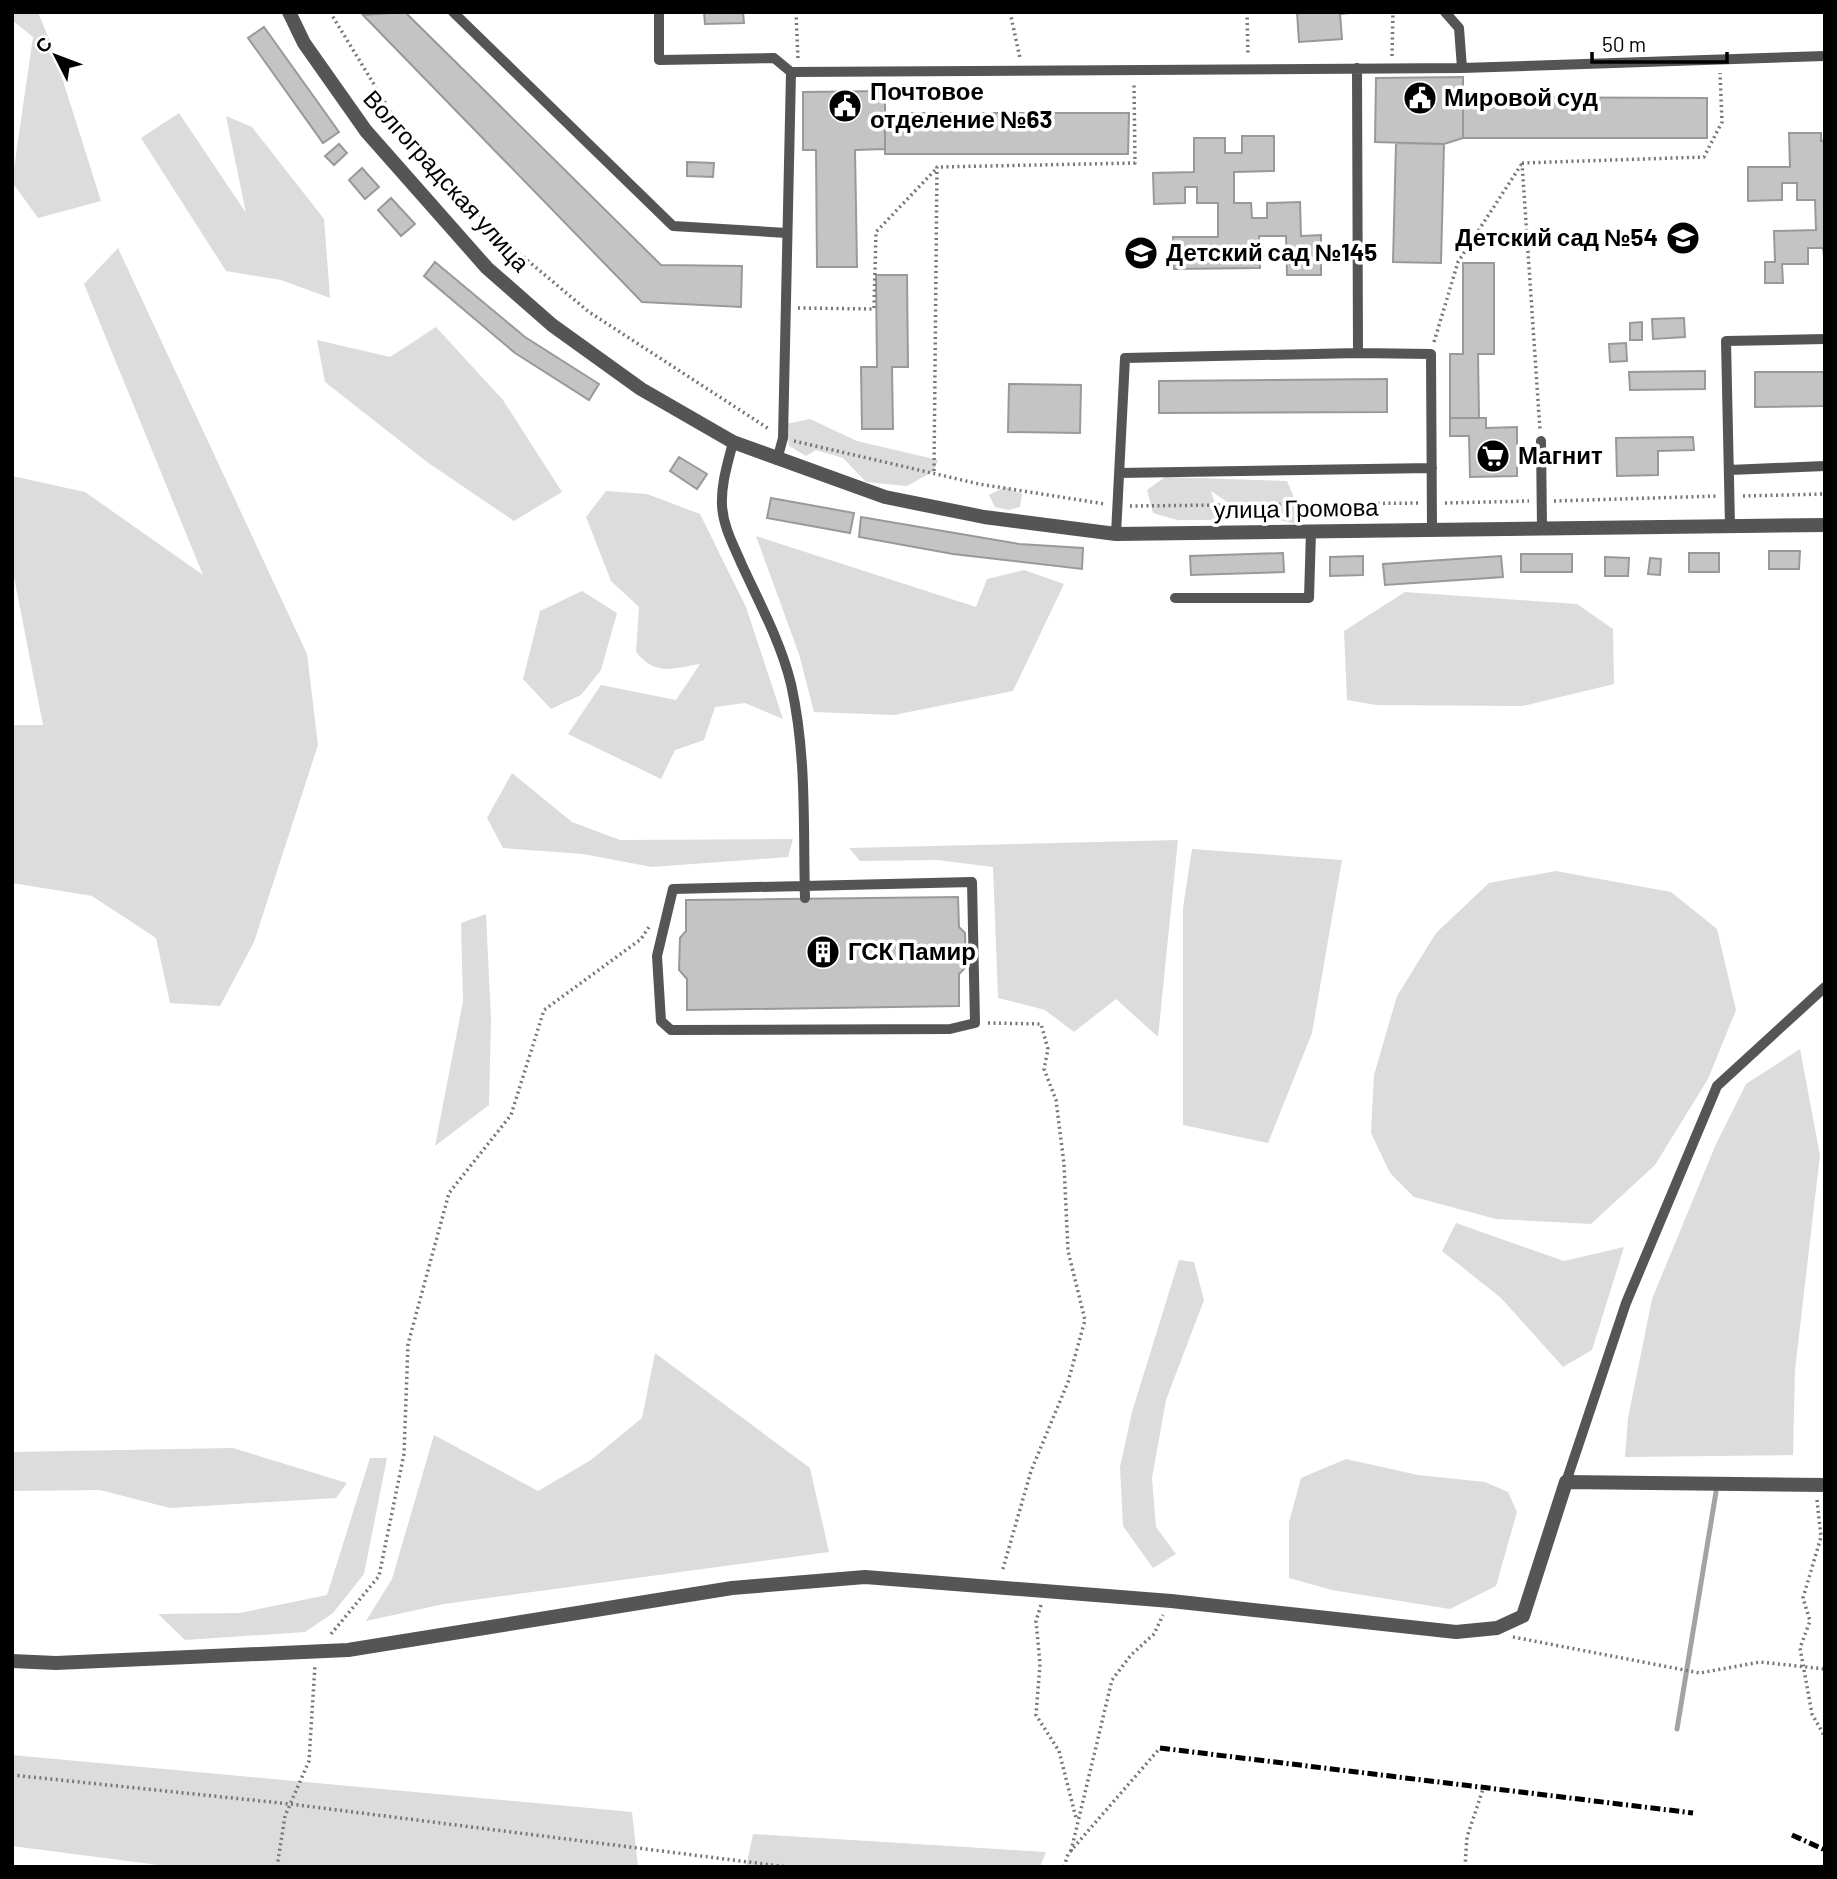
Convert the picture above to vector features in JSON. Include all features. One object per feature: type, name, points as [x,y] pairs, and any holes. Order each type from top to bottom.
[{"type":"street","name":"Волгоградская улица","points":[[289,12],[304,44],[366,131],[487,268],[552,326],[641,389],[733,442],[777,460]]},
{"type":"street","name":"улица Громова","points":[[777,460],[885,498],[984,517],[1116,534],[1730,524],[1825,525]]},
{"type":"street","points":[[12,1661],[56,1663],[316,1653],[733,1588],[865,1577],[1171,1601],[1456,1632],[1497,1628],[1523,1616],[1566,1482],[1823,1485]]},
{"type":"lane","points":[[453,12],[673,226],[787,233]]},
{"type":"lane","points":[[659,12],[659,60],[774,58],[795,72],[1462,68],[1825,56]]},
{"type":"lane","points":[[1445,12],[1458,28],[1462,68]]},
{"type":"lane","points":[[1357,68],[1358,353]]},
{"type":"lane","points":[[777,460],[783,438],[787,233],[795,72]]},
{"type":"lane","points":[[1730,524],[1726,341],[1825,339]]},
{"type":"lane","points":[[1116,534],[1125,358],[1358,353],[1431,354],[1432,530]]},
{"type":"lane","points":[[1541,440],[1542,528]]},
{"type":"lane","points":[[733,442],[722,487],[726,527],[773,634],[790,683],[802,757],[806,819],[805,898]]},
{"type":"lane","points":[[1730,470],[1825,466]]},
{"type":"lane","points":[[1119,473],[1432,468]]},
{"type":"lane","points":[[1175,598],[1309,598],[1311,531]]},
{"type":"lane","points":[[972,882],[975,1023],[950,1029],[671,1030],[662,1021],[657,956],[673,889],[972,882]]},
{"type":"lane","points":[[1566,1482],[1626,1303],[1717,1086],[1825,987]]},
{"type":"path","points":[[330,12],[392,114],[496,234],[589,312],[783,438],[979,484],[1117,506],[1432,503],[1825,494]]},
{"type":"path","points":[[795,72],[796,12]]},
{"type":"path","points":[[1010,12],[1023,69]]},
{"type":"path","points":[[1247,12],[1248,69]]},
{"type":"path","points":[[1392,68],[1393,12]]},
{"type":"path","points":[[1522,163],[1704,157],[1722,122],[1720,59]]},
{"type":"path","points":[[786,307],[874,309],[876,232],[937,167],[1135,163],[1134,69]]},
{"type":"path","points":[[1431,354],[1458,262],[1522,163]]},
{"type":"path","points":[[1522,163],[1541,440]]},
{"type":"path","points":[[934,471],[937,167]]},
{"type":"path","points":[[277,1867],[285,1816],[309,1761],[316,1653],[379,1576],[404,1454],[408,1344],[449,1193],[510,1115],[544,1010],[641,939],[654,919]]},
{"type":"path","points":[[975,1023],[1041,1024],[1045,1034],[1048,1049],[1044,1069],[1056,1100],[1064,1164],[1068,1251],[1086,1320],[1068,1382],[1031,1471],[1002,1571],[994,1586]]},
{"type":"path","points":[[1823,1485],[1816,1495],[1821,1537],[1803,1598],[1810,1621],[1800,1648],[1812,1714],[1825,1737]]},
{"type":"path","points":[[1045,1592],[1036,1621],[1040,1664],[1036,1715],[1059,1751],[1077,1820]]},
{"type":"path","points":[[1064,1867],[1071,1851],[1112,1679],[1131,1655],[1154,1634],[1171,1601]]},
{"type":"path","points":[[1497,1628],[1504,1635],[1552,1647],[1700,1673],[1760,1662],[1825,1669]]},
{"type":"path","points":[[1071,1851],[1160,1748]]},
{"type":"path","points":[[12,1775],[290,1804],[788,1867]]},
{"type":"path","points":[[1465,1867],[1467,1837],[1483,1789]]},
{"type":"shaded area","points":[[12,12],[38,12],[53,49],[101,201],[38,218],[12,182],[33,37],[12,20]]},
{"type":"shaded area","points":[[179,113],[246,213],[226,116],[252,127],[324,219],[330,298],[281,280],[226,271],[141,138]]},
{"type":"shaded area","points":[[118,248],[307,654],[318,745],[254,942],[220,1006],[170,1003],[156,938],[92,896],[12,883],[12,725],[43,725],[12,567],[12,476],[85,492],[203,575],[84,284]]},
{"type":"shaded area","points":[[436,327],[503,400],[562,492],[514,521],[427,462],[325,382],[317,340],[390,357]]},
{"type":"shaded area","points":[[810,419],[857,441],[938,460],[934,471],[907,486],[866,482],[843,458],[816,450],[806,456],[789,446],[786,424]]},
{"type":"shaded area","points":[[1165,477],[1287,481],[1300,512],[1297,524],[1242,512],[1211,491],[1220,520],[1177,520],[1153,513],[1147,490]]},
{"type":"shaded area","points":[[1005,487],[1022,494],[1020,507],[1009,510],[995,507],[989,495]]},
{"type":"shaded area","points":[[606,491],[647,494],[700,514],[746,607],[783,719],[745,703],[715,707],[704,740],[675,750],[661,779],[568,734],[601,685],[676,700],[700,664],[673,669],[658,668],[636,652],[639,607],[611,581],[586,517]]},
{"type":"shaded area","points":[[756,536],[976,607],[987,579],[1024,570],[1064,584],[1013,691],[894,715],[814,712],[799,654]]},
{"type":"shaded area","points":[[582,591],[617,613],[601,670],[581,695],[551,709],[523,679],[540,611]]},
{"type":"shaded area","points":[[1405,592],[1577,604],[1613,629],[1614,684],[1523,706],[1376,705],[1347,700],[1344,631]]},
{"type":"shaded area","points":[[512,773],[572,822],[620,840],[793,839],[788,857],[652,867],[583,854],[503,848],[487,818]]},
{"type":"shaded area","points":[[1178,840],[1158,1037],[1116,999],[1074,1032],[1045,1010],[998,998],[993,867],[937,860],[860,861],[849,848]]},
{"type":"shaded area","points":[[1192,849],[1342,860],[1312,1033],[1268,1143],[1183,1125],[1183,908]]},
{"type":"shaded area","points":[[1556,871],[1671,892],[1717,929],[1736,1010],[1708,1079],[1655,1165],[1591,1224],[1496,1219],[1414,1197],[1390,1173],[1371,1133],[1374,1075],[1397,996],[1436,933],[1489,883]]},
{"type":"shaded area","points":[[486,914],[491,1019],[489,1105],[435,1146],[463,1001],[461,923]]},
{"type":"shaded area","points":[[1800,1049],[1820,1155],[1795,1370],[1793,1455],[1625,1457],[1628,1418],[1652,1299],[1716,1144],[1746,1084]]},
{"type":"shaded area","points":[[1456,1223],[1564,1261],[1624,1247],[1592,1350],[1563,1367],[1501,1298],[1442,1251]]},
{"type":"shaded area","points":[[1179,1260],[1194,1262],[1204,1300],[1166,1400],[1152,1478],[1156,1527],[1176,1554],[1153,1568],[1123,1526],[1120,1467],[1132,1412]]},
{"type":"shaded area","points":[[655,1353],[810,1468],[829,1552],[444,1604],[366,1621],[392,1579],[434,1435],[538,1491],[591,1460],[642,1418]]},
{"type":"shaded area","points":[[233,1448],[347,1483],[336,1498],[170,1508],[100,1490],[12,1491],[12,1452]]},
{"type":"shaded area","points":[[370,1458],[387,1458],[364,1574],[333,1613],[305,1632],[185,1640],[158,1614],[240,1613],[327,1595]]},
{"type":"shaded area","points":[[1346,1459],[1418,1475],[1485,1482],[1508,1492],[1517,1512],[1496,1586],[1450,1609],[1332,1590],[1289,1578],[1289,1522],[1301,1478]]},
{"type":"shaded area","points":[[12,1755],[632,1812],[638,1867],[174,1867],[12,1846]]},
{"type":"shaded area","points":[[753,1834],[1046,1852],[1040,1867],[746,1867]]},
{"type":"building","points":[[405,12],[661,265],[742,266],[741,307],[642,302],[363,15]]},
{"type":"building","points":[[704,12],[743,12],[744,23],[705,24]]},
{"type":"building","points":[[1297,12],[1360,12],[1340,14],[1342,39],[1299,42]]},
{"type":"building","points":[[264,27],[339,132],[323,143],[248,38]]},
{"type":"building","points":[[1463,77],[1463,138],[1444,144],[1375,142],[1376,78]]},
{"type":"building","points":[[885,91],[885,149],[855,150],[857,267],[817,267],[816,150],[803,150],[803,92]]},
{"type":"building","points":[[1463,97],[1707,98],[1707,138],[1463,138]]},
{"type":"building","points":[[885,113],[1129,113],[1128,154],[885,154]]},
{"type":"building","points":[[1789,133],[1821,133],[1821,141],[1825,140],[1825,264],[1823,248],[1808,248],[1808,264],[1782,264],[1783,283],[1765,283],[1765,262],[1775,262],[1774,231],[1816,230],[1815,200],[1797,200],[1797,183],[1782,183],[1782,200],[1748,201],[1748,167],[1790,167]]},
{"type":"building","points":[[1242,136],[1274,136],[1274,171],[1234,172],[1234,203],[1251,203],[1252,218],[1267,218],[1267,203],[1300,202],[1301,236],[1321,235],[1321,275],[1287,275],[1286,236],[1259,236],[1260,268],[1174,269],[1173,237],[1218,237],[1218,203],[1197,203],[1197,187],[1185,187],[1185,203],[1154,204],[1153,173],[1194,172],[1194,138],[1225,138],[1225,153],[1242,153]]},
{"type":"building","points":[[1396,143],[1444,144],[1441,263],[1393,262]]},
{"type":"building","points":[[339,144],[347,153],[334,165],[325,156]]},
{"type":"building","points":[[687,162],[714,163],[713,177],[687,176]]},
{"type":"building","points":[[362,168],[379,187],[365,199],[349,180]]},
{"type":"building","points":[[391,198],[415,224],[401,236],[378,210]]},
{"type":"building","points":[[435,262],[525,337],[599,384],[589,400],[515,353],[424,276]]},
{"type":"building","points":[[1463,263],[1494,263],[1494,354],[1478,354],[1479,418],[1450,418],[1450,354],[1463,354]]},
{"type":"building","points":[[876,275],[907,275],[908,367],[892,367],[893,429],[862,429],[861,367],[877,367]]},
{"type":"building","points":[[1684,318],[1685,337],[1653,339],[1652,319]]},
{"type":"building","points":[[1642,322],[1642,340],[1630,340],[1630,323]]},
{"type":"building","points":[[1626,343],[1627,361],[1610,362],[1609,344]]},
{"type":"building","points":[[1705,371],[1705,389],[1630,390],[1629,372]]},
{"type":"building","points":[[1755,372],[1825,372],[1825,406],[1755,407]]},
{"type":"building","points":[[1387,379],[1387,412],[1159,413],[1159,381]]},
{"type":"building","points":[[1009,384],[1081,385],[1080,433],[1008,432]]},
{"type":"building","name":"Магнит","points":[[1450,418],[1486,418],[1486,428],[1517,427],[1517,476],[1470,477],[1469,436],[1450,436]]},
{"type":"building","points":[[1693,437],[1694,450],[1658,451],[1658,475],[1617,476],[1616,438]]},
{"type":"building","points":[[679,457],[707,474],[697,489],[670,471]]},
{"type":"building","points":[[771,498],[854,513],[850,533],[767,518]]},
{"type":"building","points":[[861,517],[1019,544],[1083,548],[1082,569],[953,554],[859,537]]},
{"type":"building","points":[[1769,551],[1800,551],[1799,569],[1769,569]]},
{"type":"building","points":[[1283,553],[1284,572],[1191,575],[1190,556]]},
{"type":"building","points":[[1689,553],[1719,553],[1719,572],[1689,572]]},
{"type":"building","points":[[1521,554],[1572,554],[1572,572],[1521,572]]},
{"type":"building","points":[[1363,556],[1363,575],[1330,576],[1330,557]]},
{"type":"building","points":[[1501,556],[1503,577],[1385,585],[1383,564]]},
{"type":"building","points":[[1605,557],[1629,558],[1628,576],[1605,576]]},
{"type":"building","points":[[1650,558],[1661,559],[1660,575],[1648,574]]},
{"type":"building","name":"ГСК Памир","points":[[958,897],[959,927],[965,933],[966,967],[959,974],[959,1006],[687,1010],[687,979],[679,970],[680,938],[686,931],[686,900]]},
{"type":"waterway","points":[[1677,1729],[1716,1492]]},
{"type":"railway","points":[[1160,1748],[1693,1813]]},
{"type":"railway","points":[[1792,1835],[1825,1850]]},
{"type":"place","name":"Мировой суд","points":[[1420,98]]},
{"type":"place","name":"Почтовое отделение №63","points":[[845,106]]},
{"type":"place","name":"Детский сад №54","points":[[1683,238]]},
{"type":"place","name":"Детский сад №145","points":[[1141,253]]},
{"type":"place","name":"Магнит","points":[[1493,456]]},
{"type":"place","name":"ГСК Памир","points":[[823,952]]}]
